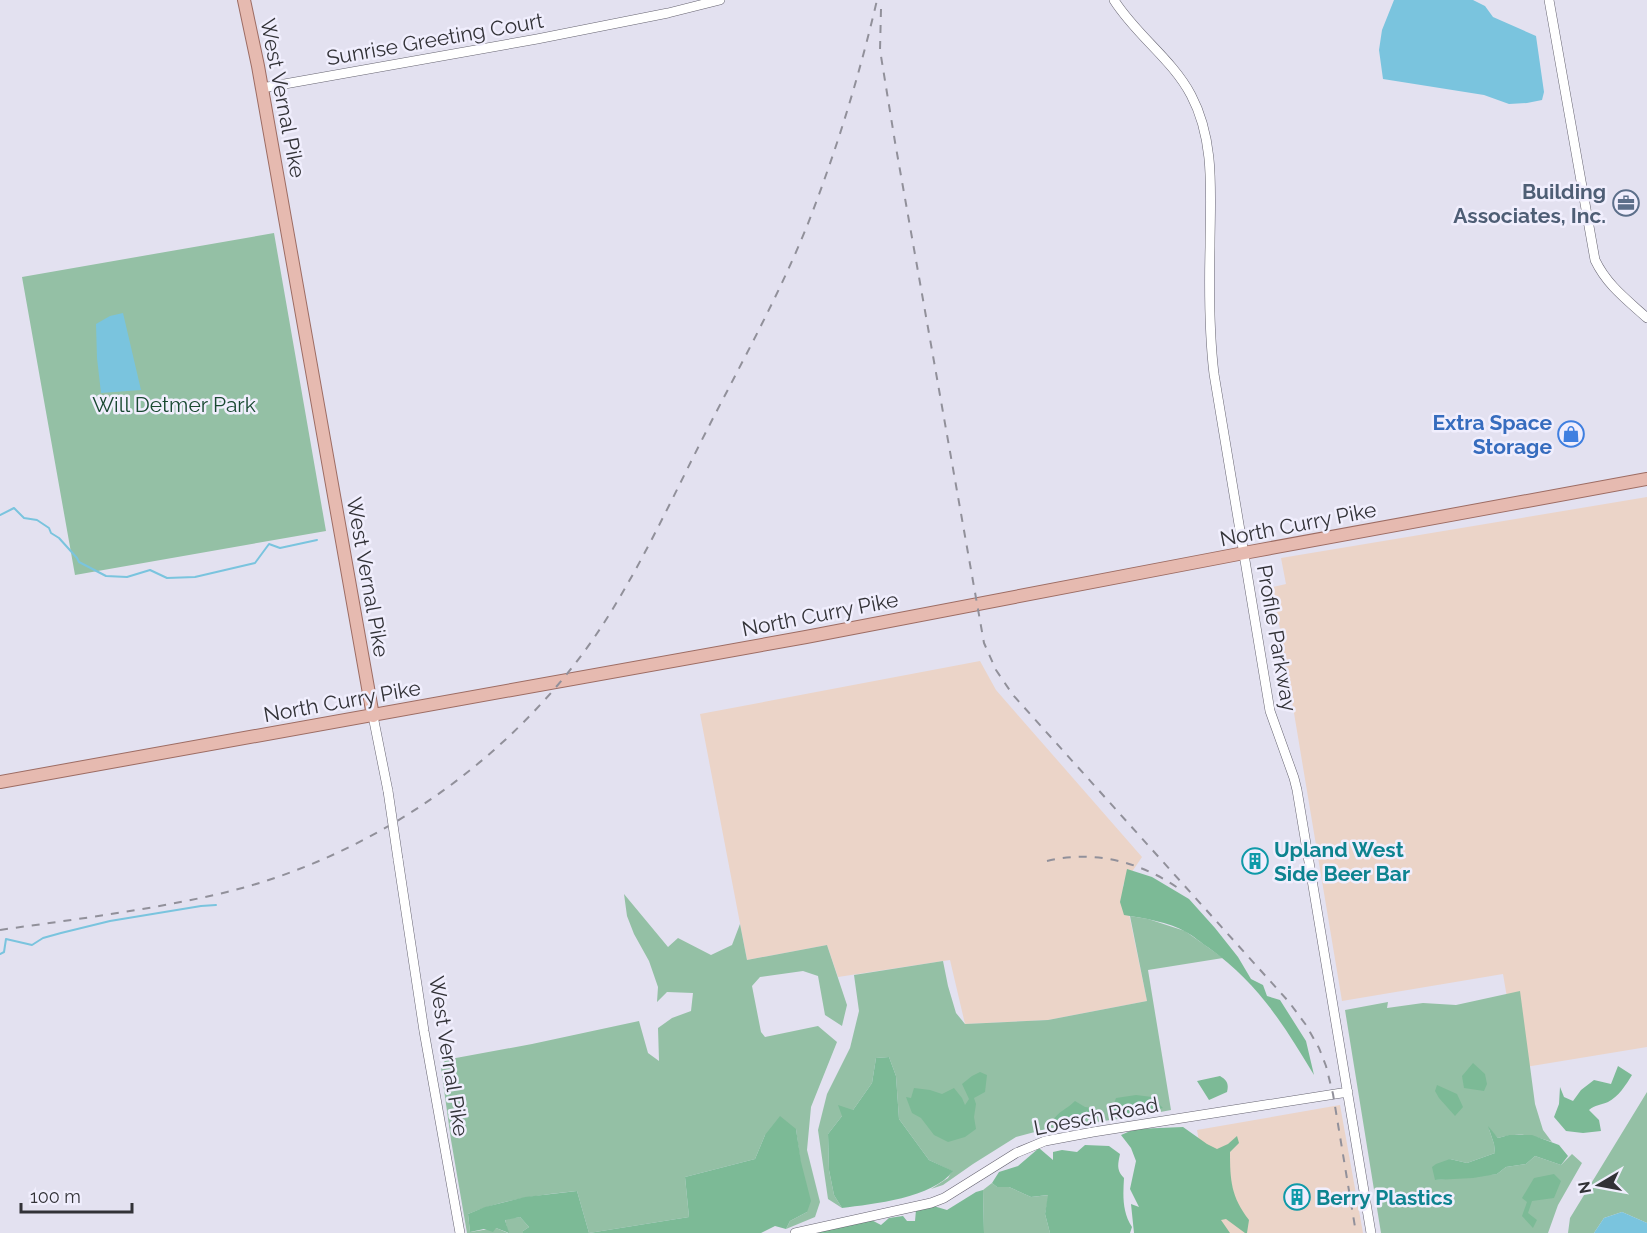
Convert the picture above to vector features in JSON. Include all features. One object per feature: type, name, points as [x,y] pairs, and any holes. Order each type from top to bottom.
[{"type":"main road","name":"West Vernal Pike","points":[[244,0],[262,88],[373,716]]},
{"type":"main road","name":"North Curry Pike","points":[[0,782],[806,637],[1647,479]]},
{"type":"street","name":"Sunrise Greeting Court","points":[[262,88],[668,14],[720,0]]},
{"type":"street","name":"Profile Parkway","points":[[1114,0],[1123,14],[1169,63],[1191,95],[1207,136],[1210,181],[1210,344],[1214,374],[1270,711],[1297,790],[1371,1233]]},
{"type":"street","points":[[1549,0],[1595,260],[1610,284],[1647,318]]},
{"type":"street","name":"West Vernal Pike","points":[[373,716],[388,791],[424,1031],[460,1233]]},
{"type":"street","name":"Loesch Road","points":[[795,1233],[931,1203],[959,1190],[1016,1153],[1046,1141],[1348,1092]]},
{"type":"shaded area","points":[[1647,497],[1647,1047],[1519,1068],[1503,974],[1342,1001],[1273,587],[1286,584],[1281,558]]},
{"type":"shaded area","points":[[980,661],[996,690],[1142,857],[1123,885],[1147,1001],[1048,1020],[965,1024],[950,960],[838,977],[827,945],[747,960],[700,714]]},
{"type":"shaded area","points":[[1340,1105],[1363,1233],[1215,1233],[1197,1130]]},
{"type":"green space","name":"Will Detmer Park","points":[[274,233],[326,531],[75,575],[22,277]]},
{"type":"green space","points":[[1127,869],[1152,877],[1189,899],[1238,957],[1251,979],[1263,985],[1267,996],[1280,1000],[1306,1041],[1314,1075],[1269,1006],[1227,962],[1192,935],[1179,929],[1156,921],[1124,915],[1120,902]]},
{"type":"green space","points":[[624,894],[668,947],[678,938],[711,955],[732,945],[740,924],[747,960],[827,945],[847,1005],[842,1026],[825,1015],[818,976],[803,971],[760,977],[752,986],[761,1032],[765,1037],[818,1026],[837,1042],[811,1107],[807,1150],[820,1202],[815,1217],[786,1229],[790,1221],[807,1212],[796,1129],[765,1135],[755,1159],[685,1177],[689,1217],[589,1233],[577,1191],[522,1198],[468,1214],[470,1232],[496,1228],[508,1233],[467,1233],[441,1068],[445,1060],[639,1021],[648,1053],[659,1061],[658,1028],[672,1018],[691,1011],[693,993],[667,992],[657,1002],[658,987],[649,961],[627,916]]},
{"type":"green space","points":[[1130,916],[1148,919],[1185,931],[1223,958],[1148,970],[1171,1110],[1139,1116],[1142,1113],[1154,1111],[1112,1109],[1125,1118],[1046,1129],[1016,1137],[943,1185],[931,1189],[948,1178],[952,1171],[929,1160],[899,1119],[896,1076],[889,1057],[876,1058],[872,1083],[853,1110],[842,1116],[828,1134],[829,1170],[834,1195],[842,1208],[828,1199],[818,1130],[827,1094],[850,1048],[859,1011],[854,975],[943,961],[956,1013],[965,1024],[1048,1020],[1147,1001]]},
{"type":"green space","points":[[1520,991],[1535,1104],[1543,1130],[1552,1142],[1525,1135],[1498,1138],[1489,1129],[1495,1153],[1467,1163],[1450,1159],[1435,1180],[1497,1174],[1506,1167],[1526,1164],[1535,1156],[1561,1165],[1572,1154],[1582,1163],[1558,1205],[1548,1233],[1381,1233],[1345,1010],[1388,1002],[1387,1008],[1423,1003],[1456,1005]]},
{"type":"green space","points":[[889,1057],[896,1076],[899,1119],[929,1160],[953,1171],[932,1188],[917,1194],[885,1202],[842,1208],[834,1195],[829,1170],[828,1134],[842,1116],[838,1105],[853,1110],[872,1083],[876,1058]]},
{"type":"green space","points":[[1473,1063],[1485,1074],[1487,1084],[1484,1091],[1464,1088],[1462,1076]]},
{"type":"green space","points":[[1618,1066],[1632,1075],[1627,1083],[1612,1100],[1589,1110],[1599,1120],[1601,1131],[1583,1133],[1566,1131],[1554,1117],[1559,1104],[1560,1087],[1564,1097],[1573,1101],[1581,1090],[1594,1080],[1611,1084]]},
{"type":"green space","points":[[980,1072],[987,1075],[985,1092],[974,1098],[976,1129],[965,1137],[948,1142],[934,1135],[921,1118],[912,1113],[906,1097],[911,1098],[914,1088],[942,1094],[954,1088],[965,1105],[969,1099],[962,1084]]},
{"type":"green space","points":[[1220,1076],[1227,1082],[1227,1092],[1209,1100],[1197,1081]]},
{"type":"green space","points":[[1437,1085],[1457,1094],[1463,1107],[1455,1116],[1439,1098],[1435,1091]]},
{"type":"green space","points":[[1647,1092],[1647,1223],[1622,1212],[1604,1218],[1594,1233],[1568,1233],[1570,1218]]},
{"type":"green space","points":[[1136,1095],[1152,1097],[1163,1108],[1125,1118],[1112,1109],[1116,1098]]},
{"type":"green space","points":[[1075,1101],[1092,1108],[1089,1116],[1081,1122],[1070,1120],[1061,1124],[1052,1122],[1060,1112]]},
{"type":"green space","points":[[780,1116],[796,1129],[801,1162],[811,1201],[807,1212],[790,1221],[786,1229],[775,1226],[761,1233],[589,1233],[689,1217],[685,1177],[755,1159],[765,1135]]},
{"type":"green space","points":[[1488,1126],[1498,1138],[1509,1135],[1532,1135],[1559,1145],[1568,1156],[1561,1165],[1535,1156],[1526,1164],[1506,1167],[1497,1174],[1435,1180],[1432,1167],[1436,1164],[1450,1159],[1467,1163],[1495,1153]]},
{"type":"green space","points":[[1183,1127],[1217,1149],[1228,1144],[1237,1136],[1239,1143],[1230,1152],[1231,1180],[1238,1204],[1249,1220],[1247,1233],[1226,1219],[1221,1220],[1230,1233],[1134,1233],[1131,1204],[1139,1207],[1130,1189],[1136,1161],[1131,1148],[1121,1135],[1135,1129]]},
{"type":"green space","points":[[1085,1145],[1109,1146],[1120,1154],[1118,1167],[1124,1178],[1124,1203],[1126,1215],[1132,1227],[1130,1233],[1050,1233],[1045,1214],[1048,1195],[1031,1197],[1009,1187],[997,1187],[992,1183],[999,1172],[1018,1166],[1039,1148],[1053,1160],[1053,1152],[1062,1150],[1077,1152]]},
{"type":"green space","points":[[1554,1174],[1561,1181],[1554,1198],[1532,1201],[1528,1213],[1537,1220],[1533,1228],[1522,1216],[1527,1202],[1522,1198],[1534,1178]]},
{"type":"green space","points":[[992,1183],[997,1187],[1009,1187],[1031,1197],[1049,1195],[1045,1214],[1050,1233],[984,1233],[983,1190]]},
{"type":"green space","points":[[983,1190],[984,1233],[805,1233],[862,1215],[881,1225],[889,1218],[903,1216],[907,1221],[915,1221],[916,1210],[930,1205],[947,1210]]},
{"type":"green space","points":[[577,1191],[589,1233],[523,1233],[529,1227],[520,1217],[505,1220],[509,1233],[496,1228],[493,1232],[484,1229],[470,1232],[468,1214],[485,1207],[525,1197]]},
{"type":"green space","points":[[520,1217],[529,1227],[523,1233],[508,1233],[505,1219]]},
{"type":"water","points":[[1394,0],[1473,0],[1485,6],[1493,17],[1536,36],[1544,92],[1542,100],[1509,104],[1484,95],[1383,79],[1379,50],[1382,30]]},
{"type":"water","points":[[123,313],[141,390],[101,393],[96,324],[110,316]]},
{"type":"water","points":[[1622,1212],[1647,1223],[1647,1233],[1594,1233],[1604,1218]]},
{"type":"waterway","points":[[0,515],[14,508],[24,518],[37,520],[49,528],[51,533],[59,538],[79,562],[106,576],[127,577],[150,570],[167,578],[195,577],[255,563],[269,544],[280,548],[317,540]]},
{"type":"waterway","points":[[0,954],[4,952],[6,939],[32,945],[43,938],[110,921],[216,905]]},
{"type":"railway","points":[[0,930],[171,904],[227,892],[282,875],[336,853],[388,826],[438,795],[484,759],[527,719],[566,676],[600,629],[630,580],[773,302],[807,226],[828,170],[855,86],[877,0]]},
{"type":"railway","points":[[881,9],[880,50],[984,643],[996,670],[1013,695],[1289,1002],[1306,1025],[1319,1048],[1333,1094],[1356,1233]]},
{"type":"railway","points":[[1047,861],[1081,857],[1115,860],[1148,871],[1178,888]]},
{"type":"place","name":"Building Associates, Inc.","points":[[1626,203]]},
{"type":"place","name":"Extra Space Storage","points":[[1571,434]]},
{"type":"place","name":"Upland West Side Beer Bar","points":[[1255,861]]},
{"type":"place","name":"Berry Plastics","points":[[1297,1197]]}]
